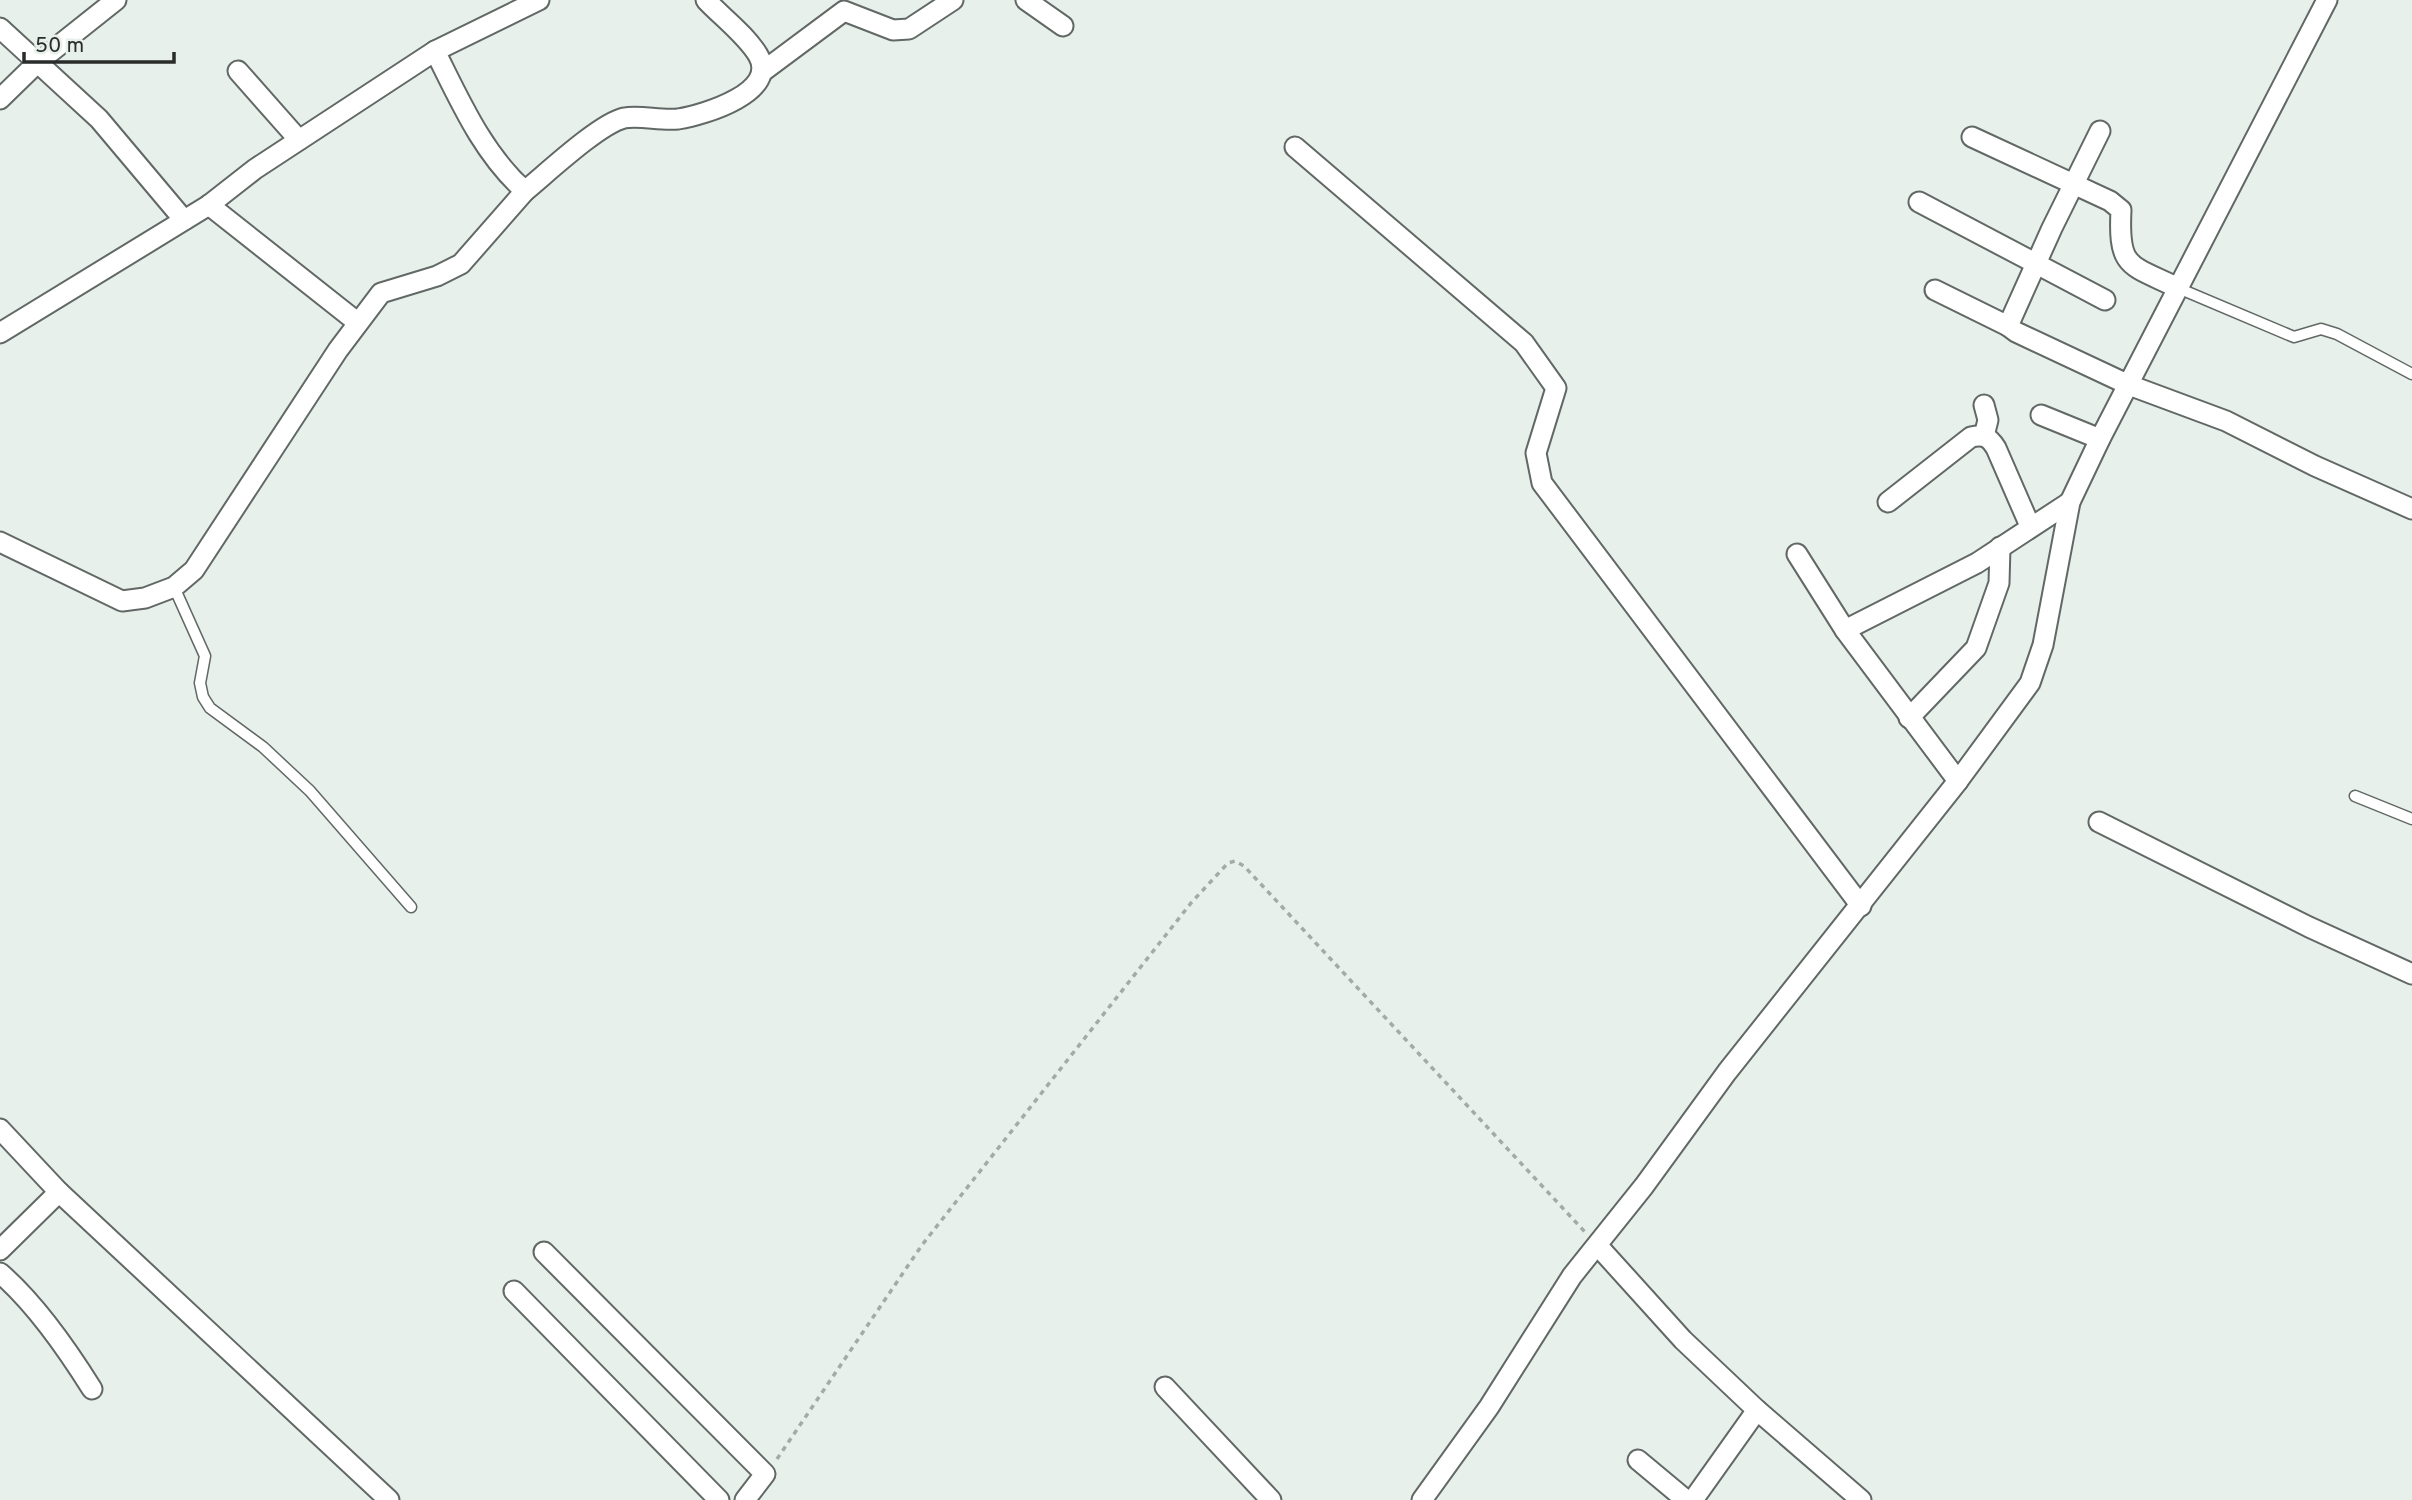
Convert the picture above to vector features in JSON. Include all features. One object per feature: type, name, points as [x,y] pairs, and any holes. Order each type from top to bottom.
[{"type":"street","points":[[0,99],[38,62],[116,0]]},
{"type":"street","points":[[0,333],[209,205],[299,140],[435,51],[540,0]]},
{"type":"street","points":[[0,542],[122,601],[145,598],[174,587],[194,570],[218,536],[357,322],[381,293],[437,276],[461,264],[525,191],[609,125],[625,118],[680,118],[733,102],[758,84],[762,72],[758,56],[706,0]]},
{"type":"street","points":[[762,72],[844,11],[894,30],[909,29],[953,0]]},
{"type":"street","points":[[1026,0],[1063,26]]},
{"type":"street","points":[[1422,1500],[1489,1407],[1572,1276],[1598,1246],[1727,1072],[1958,781],[2030,683],[2038,665],[2070,502],[2327,0]]},
{"type":"street","points":[[0,28],[99,120],[184,220]]},
{"type":"street","points":[[435,51],[486,147],[506,175],[525,191]]},
{"type":"street","points":[[238,71],[299,140]]},
{"type":"street","points":[[2008,326],[2100,131]]},
{"type":"street","points":[[1972,137],[2075,183],[2121,210],[2120,242],[2124,258],[2133,266],[2178,288]]},
{"type":"street","points":[[1295,147],[1524,343],[1556,388],[1536,453],[1542,483],[1861,906]]},
{"type":"street","points":[[1919,202],[2105,300]]},
{"type":"street","points":[[209,205],[357,322]]},
{"type":"street","points":[[1935,290],[2016,332],[2130,385],[2226,421],[2315,466],[2412,509]]},
{"type":"street","points":[[1984,405],[1988,420],[1984,436]]},
{"type":"street","points":[[2042,415],[2100,439]]},
{"type":"street","points":[[1888,502],[1971,437],[1984,436],[1997,447],[2030,526]]},
{"type":"street","points":[[1845,630],[1977,563],[2070,502]]},
{"type":"street","points":[[1909,718],[1976,648],[1999,583],[2000,547]]},
{"type":"street","points":[[1797,554],[1845,630],[1958,781]]},
{"type":"street","points":[[2099,822],[2309,927],[2412,974]]},
{"type":"street","points":[[0,1129],[59,1192],[389,1500]]},
{"type":"street","points":[[0,1250],[59,1192]]},
{"type":"street","points":[[1598,1246],[1683,1340],[1757,1410],[1861,1500]]},
{"type":"street","points":[[544,1252],[765,1474],[745,1500]]},
{"type":"street","points":[[0,1273],[29,1302],[77,1365],[92,1390]]},
{"type":"street","points":[[514,1291],[719,1500]]},
{"type":"street","points":[[1166,1387],[1271,1500]]},
{"type":"street","points":[[1693,1500],[1757,1410]]},
{"type":"street","points":[[1637,1460],[1686,1500]]},
{"type":"lane","points":[[2178,288],[2294,337],[2321,329],[2337,334],[2412,374]]},
{"type":"lane","points":[[174,587],[202,644],[205,656],[201,683],[203,697],[210,708],[263,747],[310,791],[411,907]]},
{"type":"lane","points":[[2355,796],[2412,819]]},
{"type":"path","points":[[765,1474],[922,1245],[1191,903],[1228,863],[1235,861],[1244,866],[1598,1246]]}]
